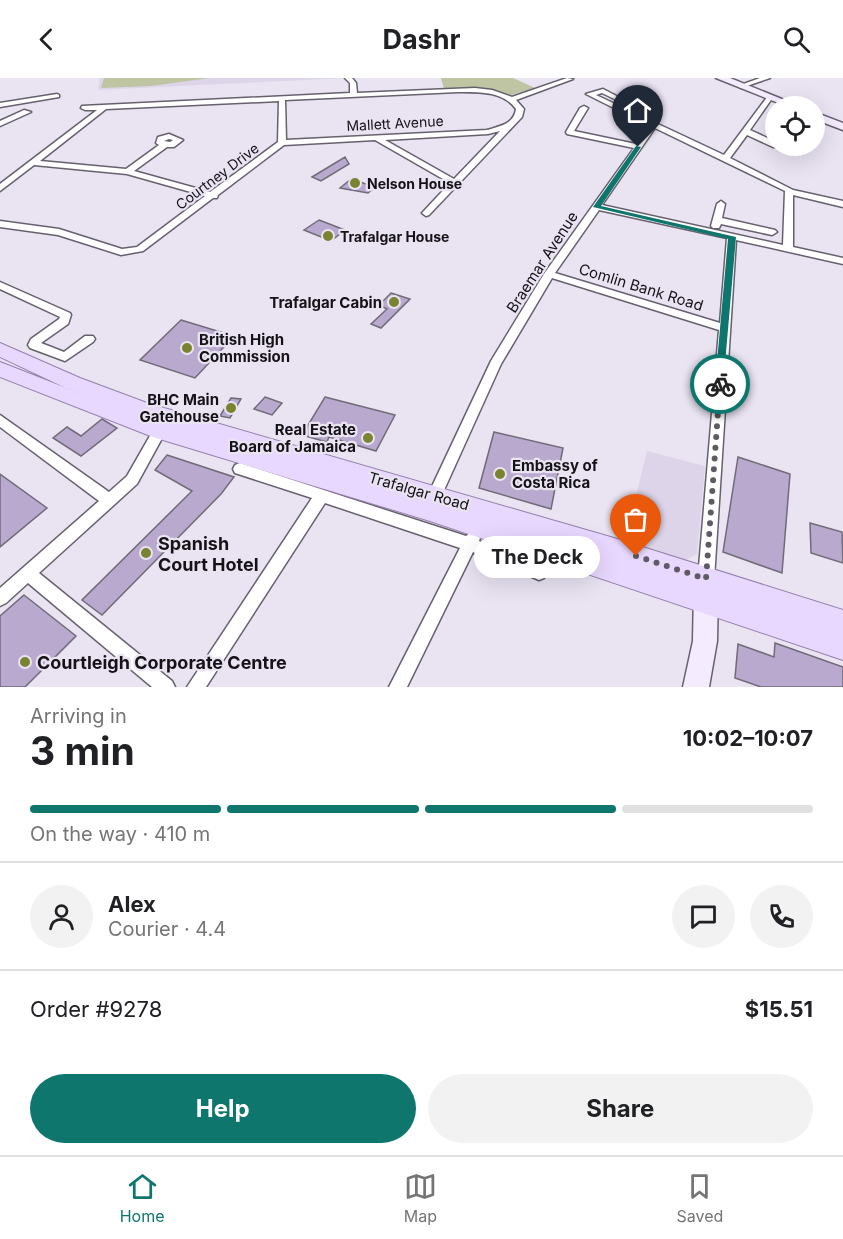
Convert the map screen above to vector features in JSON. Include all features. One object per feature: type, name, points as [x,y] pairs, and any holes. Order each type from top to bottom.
[{"type":"main road","points":[[721,78],[767,96]]},
{"type":"main road","points":[[825,120],[843,127]]},
{"type":"main road","name":"Trafalgar Road","points":[[0,349],[73,383],[132,406],[435,495],[706,590],[843,646]]},
{"type":"main road","points":[[0,369],[80,402],[160,431]]},
{"type":"main road","name":"Trafalgar Road","points":[[160,431],[475,535],[843,623]]},
{"type":"main road","points":[[696,687],[705,641],[706,590]]},
{"type":"street","points":[[348,78],[353,83],[354,95]]},
{"type":"street","points":[[741,86],[767,78]]},
{"type":"street","points":[[513,99],[570,79]]},
{"type":"street","points":[[85,108],[458,90],[498,93],[513,99],[520,109],[519,115],[426,213]]},
{"type":"street","points":[[0,105],[57,96]]},
{"type":"street","points":[[282,99],[282,143]]},
{"type":"street","points":[[725,159],[765,104]]},
{"type":"street","points":[[0,188],[104,107]]},
{"type":"street","points":[[584,108],[570,132],[638,147]]},
{"type":"street","points":[[620,108],[790,192],[843,204]]},
{"type":"street","points":[[0,124],[27,112]]},
{"type":"street","name":"Braemar Avenue","points":[[435,495],[495,364],[549,274],[654,125]]},
{"type":"street","name":"Mallett Avenue","points":[[282,143],[488,132],[508,126]]},
{"type":"street","points":[[745,132],[765,140]]},
{"type":"street","points":[[377,138],[454,182]]},
{"type":"street","name":"Courtney Drive","points":[[1,226],[59,231],[113,250],[130,252],[140,249],[214,196],[282,143]]},
{"type":"street","points":[[128,172],[164,145]]},
{"type":"street","points":[[34,163],[128,172],[214,196]]},
{"type":"street","points":[[788,249],[790,192]]},
{"type":"street","points":[[714,233],[721,204]]},
{"type":"street","points":[[597,207],[843,261]]},
{"type":"street","points":[[717,220],[772,232]]},
{"type":"street","points":[[706,590],[732,237]]},
{"type":"street","name":"Comlin Bank Road","points":[[549,274],[725,328]]},
{"type":"street","points":[[0,285],[66,315],[64,321],[34,345],[65,357],[89,339]]},
{"type":"street","points":[[0,420],[110,501]]},
{"type":"street","points":[[0,598],[132,480],[160,431]]},
{"type":"street","points":[[240,469],[322,495],[475,535],[539,573]]},
{"type":"street","points":[[196,687],[322,495]]},
{"type":"street","points":[[398,687],[475,535]]},
{"type":"street","points":[[28,574],[166,687]]},
{"type":"shaded area","points":[[100,78],[344,78],[98,90]]},
{"type":"shaded area","points":[[647,451],[705,466],[697,554],[684,561],[624,545]]},
{"type":"green space","points":[[104,78],[210,78],[151,86],[101,88]]},
{"type":"green space","points":[[441,78],[513,78],[535,88],[511,95],[479,88],[444,89]]},
{"type":"building","points":[[345,157],[349,164],[321,181],[312,177]]},
{"type":"building","name":"Nelson House","points":[[351,179],[375,187],[368,193],[340,188]]},
{"type":"building","name":"Trafalgar House","points":[[319,220],[345,230],[331,241],[304,230]]},
{"type":"building","points":[[391,293],[410,299],[381,328],[371,324],[387,309],[379,305]]},
{"type":"building","name":"British High Commission","points":[[181,320],[234,336],[195,378],[140,360]]},
{"type":"building","points":[[265,397],[282,403],[272,415],[254,409]]},
{"type":"building","points":[[325,397],[395,415],[376,451],[329,437],[327,442],[302,435]]},
{"type":"building","name":"BHC Main Gatehouse","points":[[231,398],[241,399],[230,418],[220,416]]},
{"type":"building","points":[[102,419],[117,428],[81,456],[53,438],[67,427],[81,436]]},
{"type":"building","points":[[494,432],[563,448],[551,509],[479,488]]},
{"type":"building","name":"Spanish Court Hotel","points":[[167,455],[234,477],[221,494],[102,615],[82,600],[192,491],[155,470]]},
{"type":"building","points":[[738,457],[790,474],[782,573],[723,552]]},
{"type":"building","points":[[0,474],[47,508],[0,547]]},
{"type":"building","points":[[810,523],[842,532],[843,563],[811,553]]},
{"type":"building","name":"Courtleigh Corporate Centre","points":[[24,595],[76,636],[25,687],[0,687],[0,616]]},
{"type":"building","points":[[775,643],[843,667],[843,687],[761,687],[735,678],[738,644],[774,657]]},
{"type":"way so far","points":[[636,556],[706,579],[720,384]]},
{"type":"place","name":"Nelson House","points":[[355,183]]},
{"type":"place","name":"Trafalgar House","points":[[328,236]]},
{"type":"place","name":"Trafalgar Cabin","points":[[394,302]]},
{"type":"place","name":"British High Commission","points":[[187,348]]},
{"type":"place","name":"BHC Main Gatehouse","points":[[231,408]]},
{"type":"place","name":"Real Estate Board of Jamaica","points":[[368,438]]},
{"type":"place","name":"Embassy of Costa Rica","points":[[500,474]]},
{"type":"place","name":"Spanish Court Hotel","points":[[146,553]]},
{"type":"place","name":"The Deck","points":[[636,556]]},
{"type":"place","name":"Courtleigh Corporate Centre","points":[[25,662]]},
{"type":"route","points":[[638,147],[597,207],[732,237],[720,384]]}]
